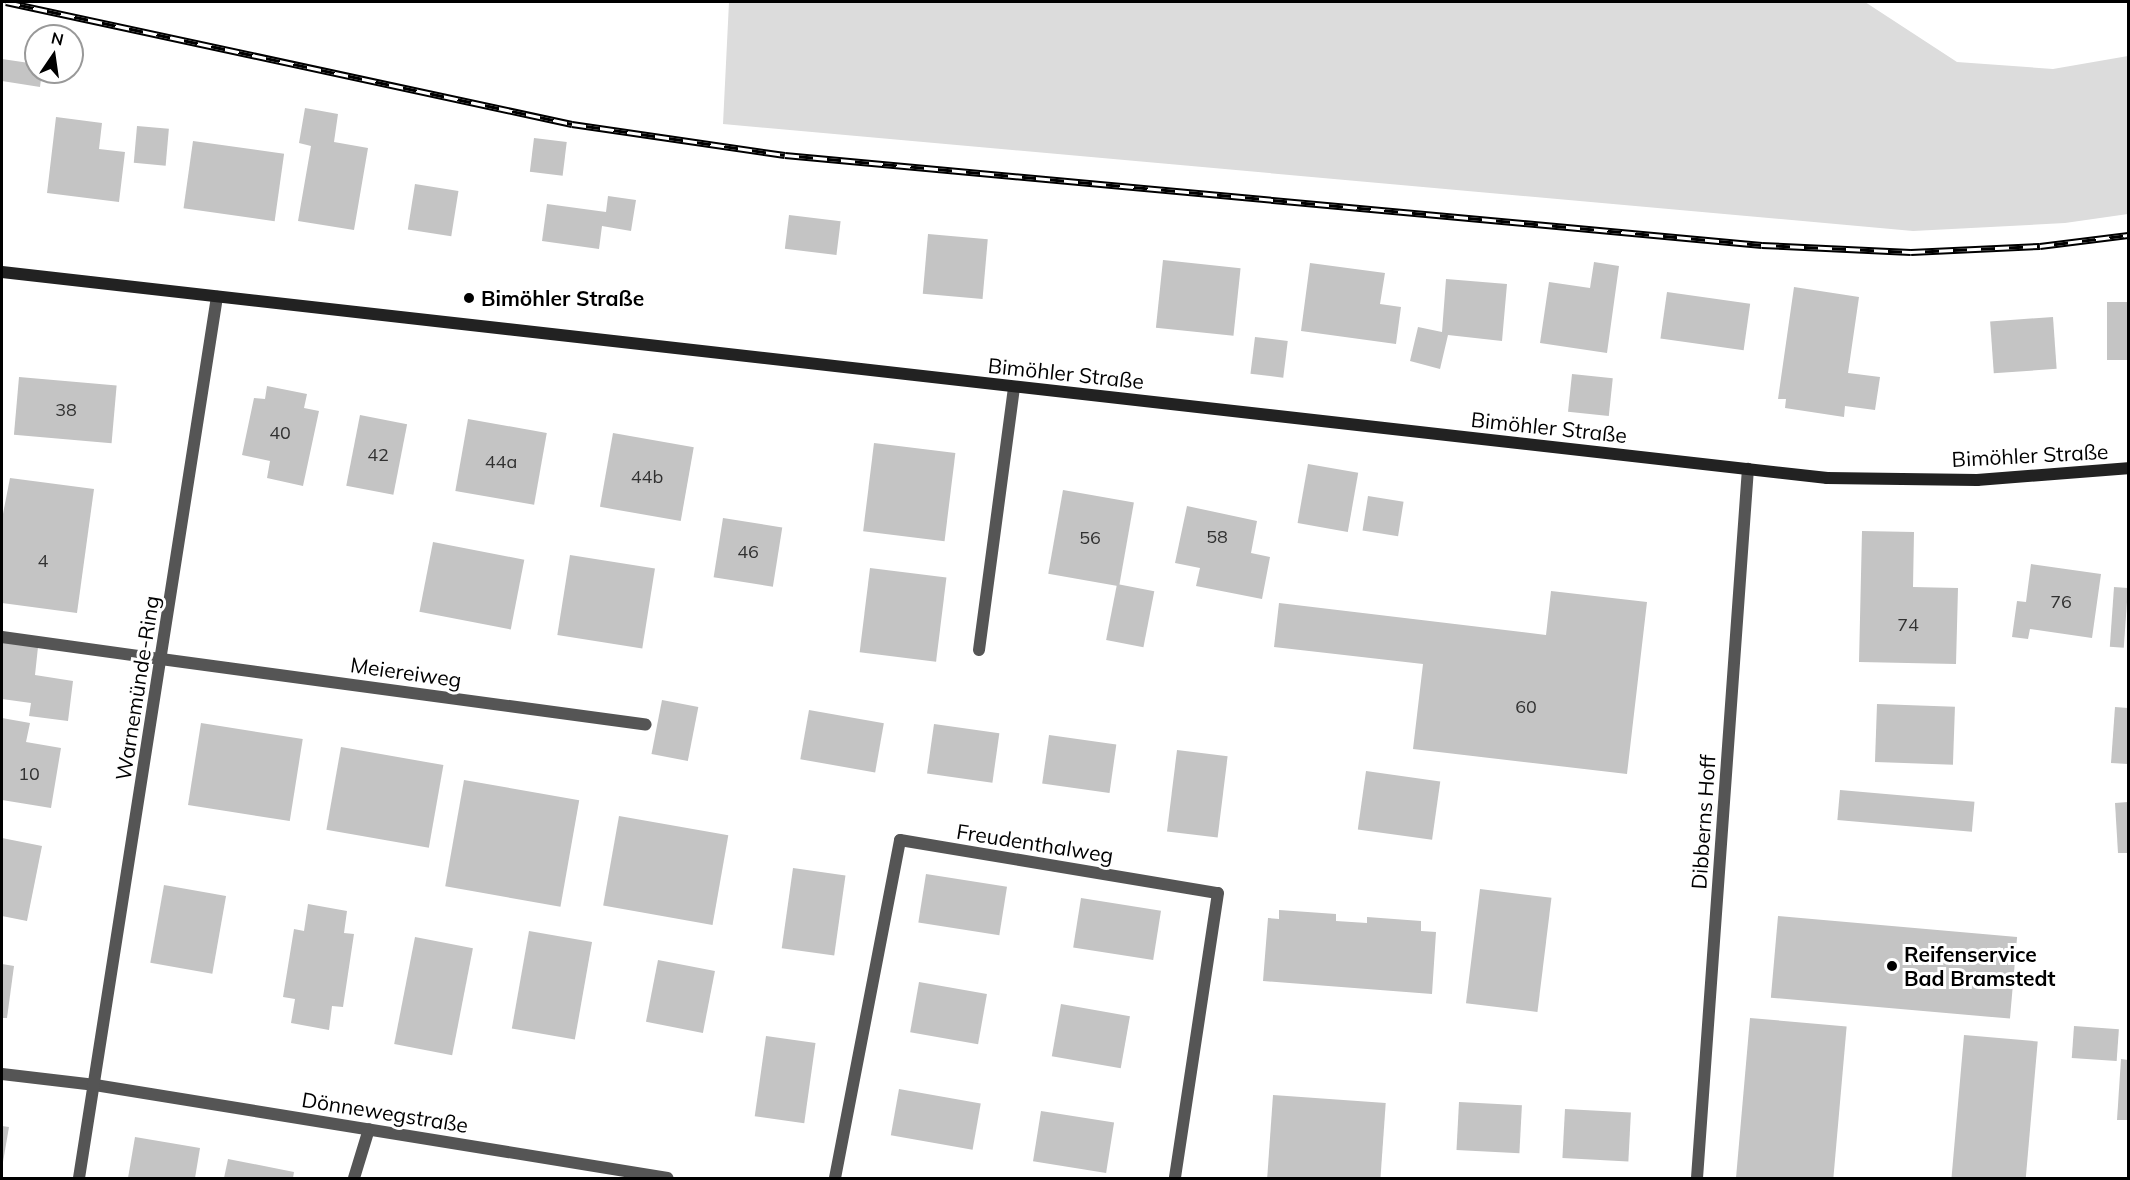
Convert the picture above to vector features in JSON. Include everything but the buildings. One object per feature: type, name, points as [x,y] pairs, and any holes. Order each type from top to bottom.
[{"type":"street","name":"Bimöhler Straße","points":[[2,272],[1827,478],[1977,480],[2128,468]]},
{"type":"street","name":"Warnemünde-Ring","points":[[79,1179],[217,297]]},
{"type":"street","points":[[979,650],[1014,387]]},
{"type":"street","name":"Dibberns Hoff","points":[[1697,1179],[1748,469]]},
{"type":"street","name":"Meiereiweg","points":[[2,637],[646,725]]},
{"type":"street","name":"Freudenthalweg","points":[[835,1179],[900,840],[1218,893],[1175,1179]]},
{"type":"street","points":[[2,1074],[95,1084]]},
{"type":"street","name":"Dönnewegstraße","points":[[95,1084],[668,1179]]},
{"type":"street","points":[[354,1179],[369,1129]]},
{"type":"shaded area","points":[[729,2],[1865,2],[1957,62],[2053,69],[2128,56],[2128,214],[2065,223],[1913,231],[723,124]]},
{"type":"railway","points":[[6,2],[572,124],[785,155],[1762,245],[1911,252],[2040,246],[2128,235]]},
{"type":"place","name":"Bimöhler Straße","points":[[469,298]]},
{"type":"place","name":"Reifenservice Bad Bramstedt","points":[[1892,966]]}]
